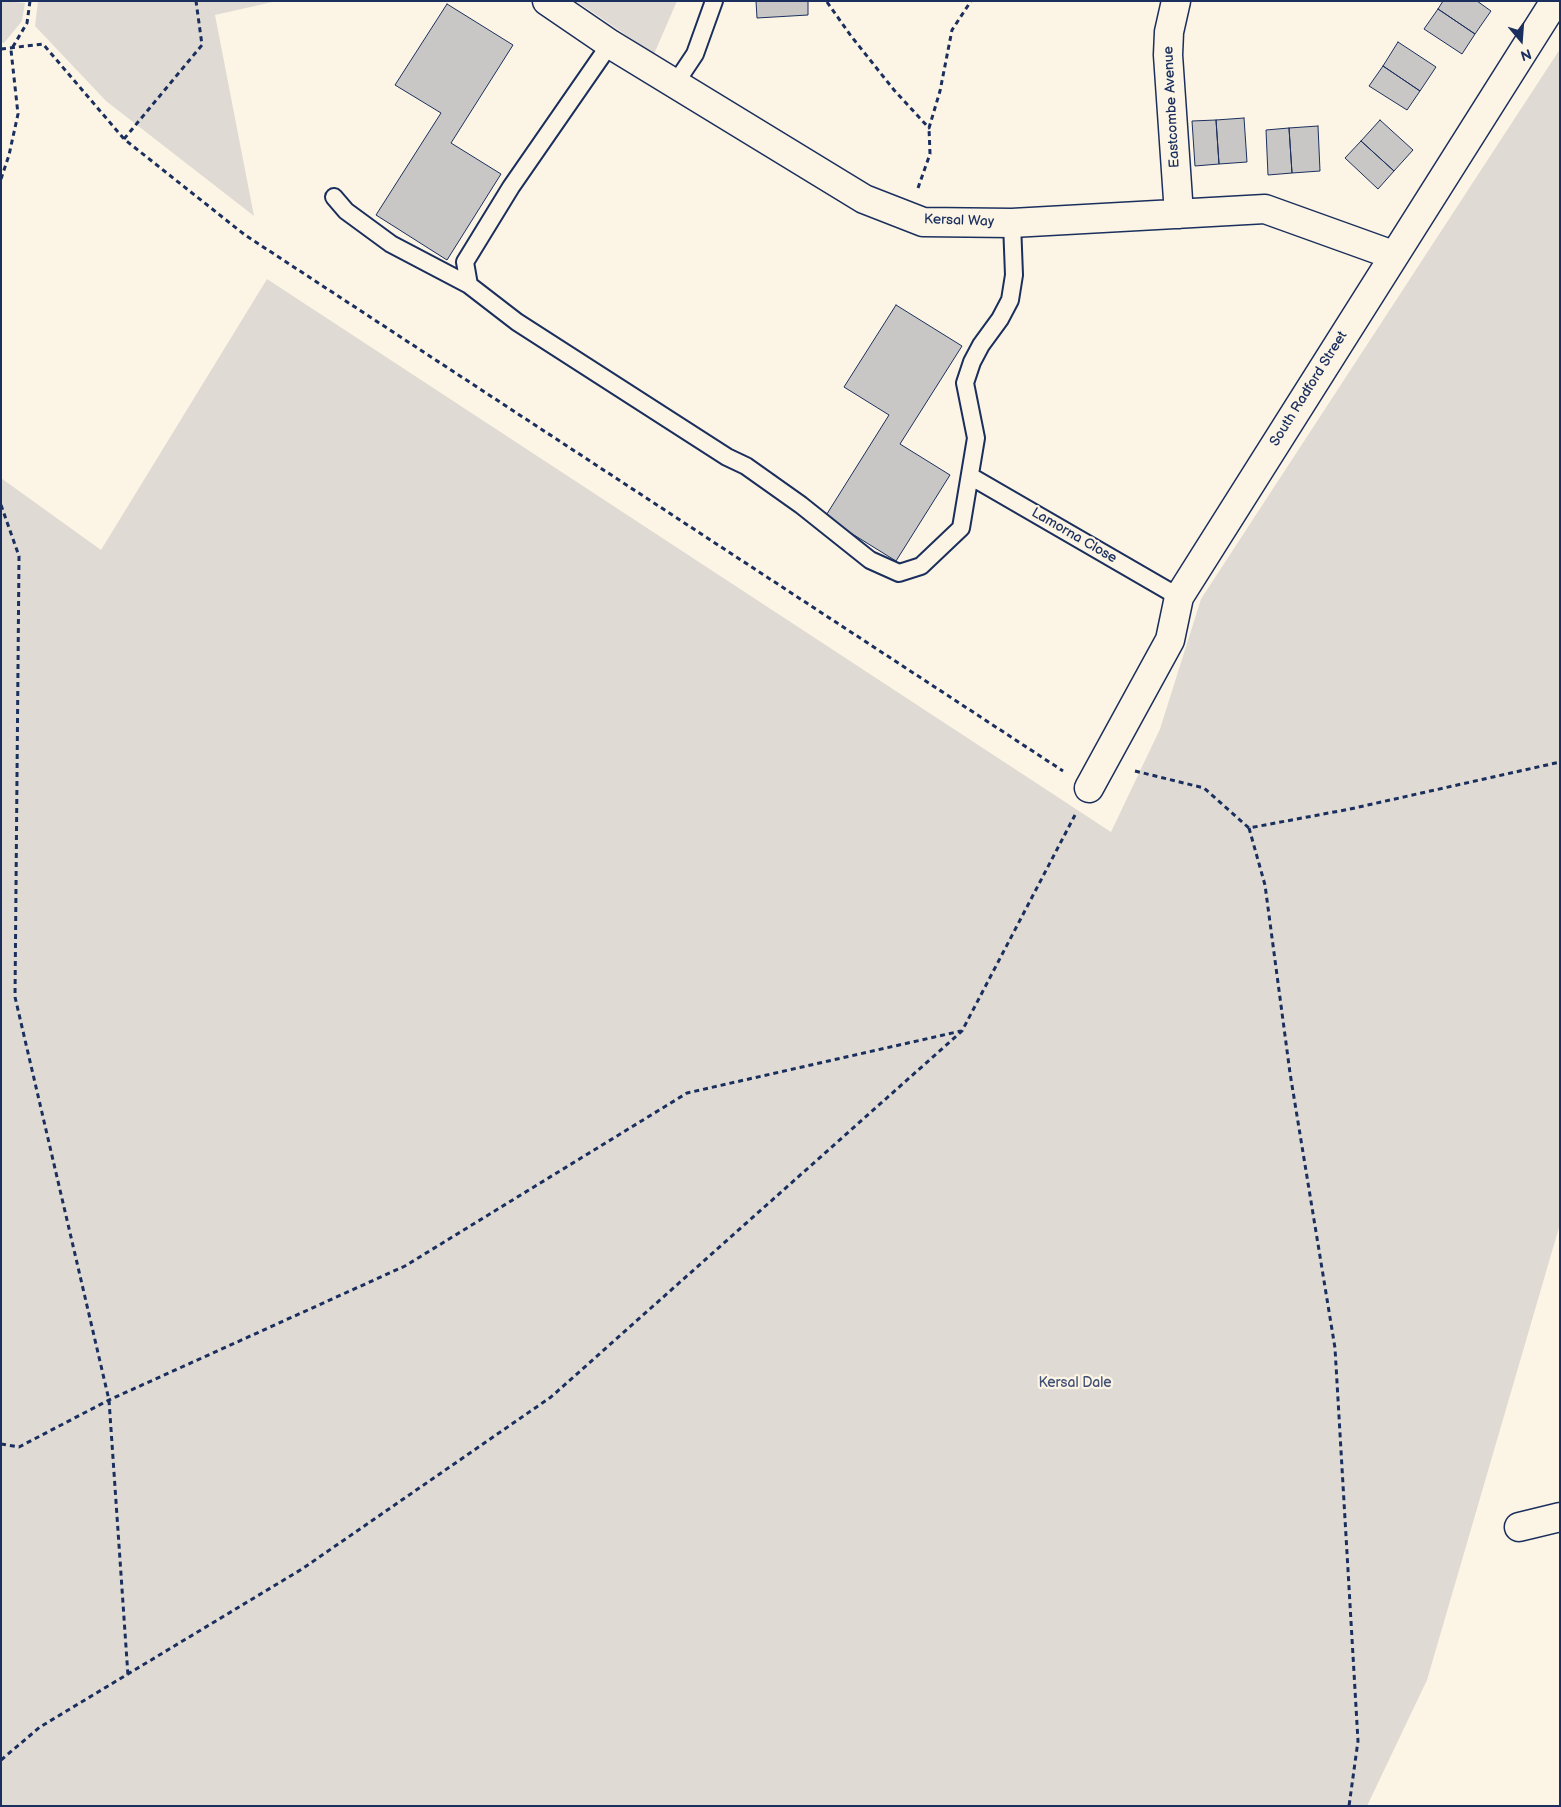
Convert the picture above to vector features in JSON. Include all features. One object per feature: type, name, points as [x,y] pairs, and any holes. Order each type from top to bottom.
[{"type":"street","name":"Kersal Way","points":[[547,1],[610,44],[864,199],[923,222],[1012,223],[1265,209],[1393,255]]},
{"type":"street","name":"Eastcombe Avenue","points":[[1176,1],[1169,32],[1168,54],[1179,214]]},
{"type":"street","name":"South Radford Street","points":[[1089,788],[1170,640],[1179,597],[1555,1]]},
{"type":"street","points":[[1519,1527],[1560,1517]]},
{"type":"lane","points":[[675,84],[695,54],[714,1]]},
{"type":"lane","points":[[469,285],[465,262],[511,187],[610,44]]},
{"type":"lane","points":[[334,197],[346,211],[391,244],[469,285],[478,295],[517,322],[727,456],[746,466],[800,505],[870,560],[899,573],[922,566],[961,528],[976,438],[965,383],[972,362],[981,345],[1000,320],[1010,300],[1014,275],[1012,223]]},
{"type":"lane","name":"Lamorna Close","points":[[970,476],[1179,597]]},
{"type":"path","points":[[1,179],[9,155],[18,114],[11,50],[27,23],[30,1]]},
{"type":"path","points":[[124,139],[202,45],[196,1]]},
{"type":"path","points":[[907,216],[930,154],[929,128],[940,91],[952,30],[971,1]]},
{"type":"path","points":[[827,2],[851,36],[894,90],[929,128]]},
{"type":"path","points":[[1,50],[11,50],[36,43],[43,44],[124,139],[245,235],[1089,788],[962,1031],[551,1397],[302,1569],[128,1676],[40,1727],[1,1760]]},
{"type":"path","points":[[1,505],[19,556],[15,997],[109,1400],[128,1676]]},
{"type":"path","points":[[1249,828],[1350,809],[1560,762]]},
{"type":"path","points":[[1102,764],[1204,788],[1249,828],[1265,885],[1290,1073],[1335,1348],[1358,1741],[1349,1806]]},
{"type":"path","points":[[1,1444],[19,1447],[109,1400],[405,1266],[687,1093],[962,1031]]},
{"type":"green space","points":[[1,1],[25,3],[22,21],[4,43],[1,43]]},
{"type":"green space","points":[[38,1],[277,1],[215,15],[254,216],[106,101],[35,26]]},
{"type":"green space","points":[[576,1],[677,1],[654,54]]},
{"type":"green space","name":"Kersal Dale","points":[[1560,49],[1560,1224],[1427,1680],[1367,1806],[1,1806],[1,478],[101,550],[267,279],[1111,832],[1160,729],[1201,599]]},
{"type":"building","points":[[756,1],[808,1],[808,15],[757,18]]},
{"type":"building","points":[[1443,1],[1477,1],[1491,11],[1475,34],[1438,9]]},
{"type":"building","points":[[447,4],[513,45],[451,143],[501,174],[447,260],[376,215],[441,113],[395,85]]},
{"type":"building","points":[[1438,9],[1475,34],[1462,54],[1424,29]]},
{"type":"building","points":[[1398,42],[1436,67],[1420,91],[1383,66]]},
{"type":"building","points":[[1383,66],[1420,91],[1407,110],[1369,86]]},
{"type":"building","points":[[1244,118],[1247,162],[1219,164],[1216,120]]},
{"type":"building","points":[[1216,120],[1219,164],[1195,166],[1192,121]]},
{"type":"building","points":[[1380,120],[1413,150],[1394,171],[1361,141]]},
{"type":"building","points":[[1318,126],[1320,171],[1292,173],[1289,128]]},
{"type":"building","points":[[1289,128],[1292,173],[1268,175],[1266,130]]},
{"type":"building","points":[[1361,141],[1394,171],[1378,189],[1345,158]]},
{"type":"building","points":[[896,305],[962,346],[900,444],[950,475],[896,561],[825,517],[889,415],[844,387]]}]
